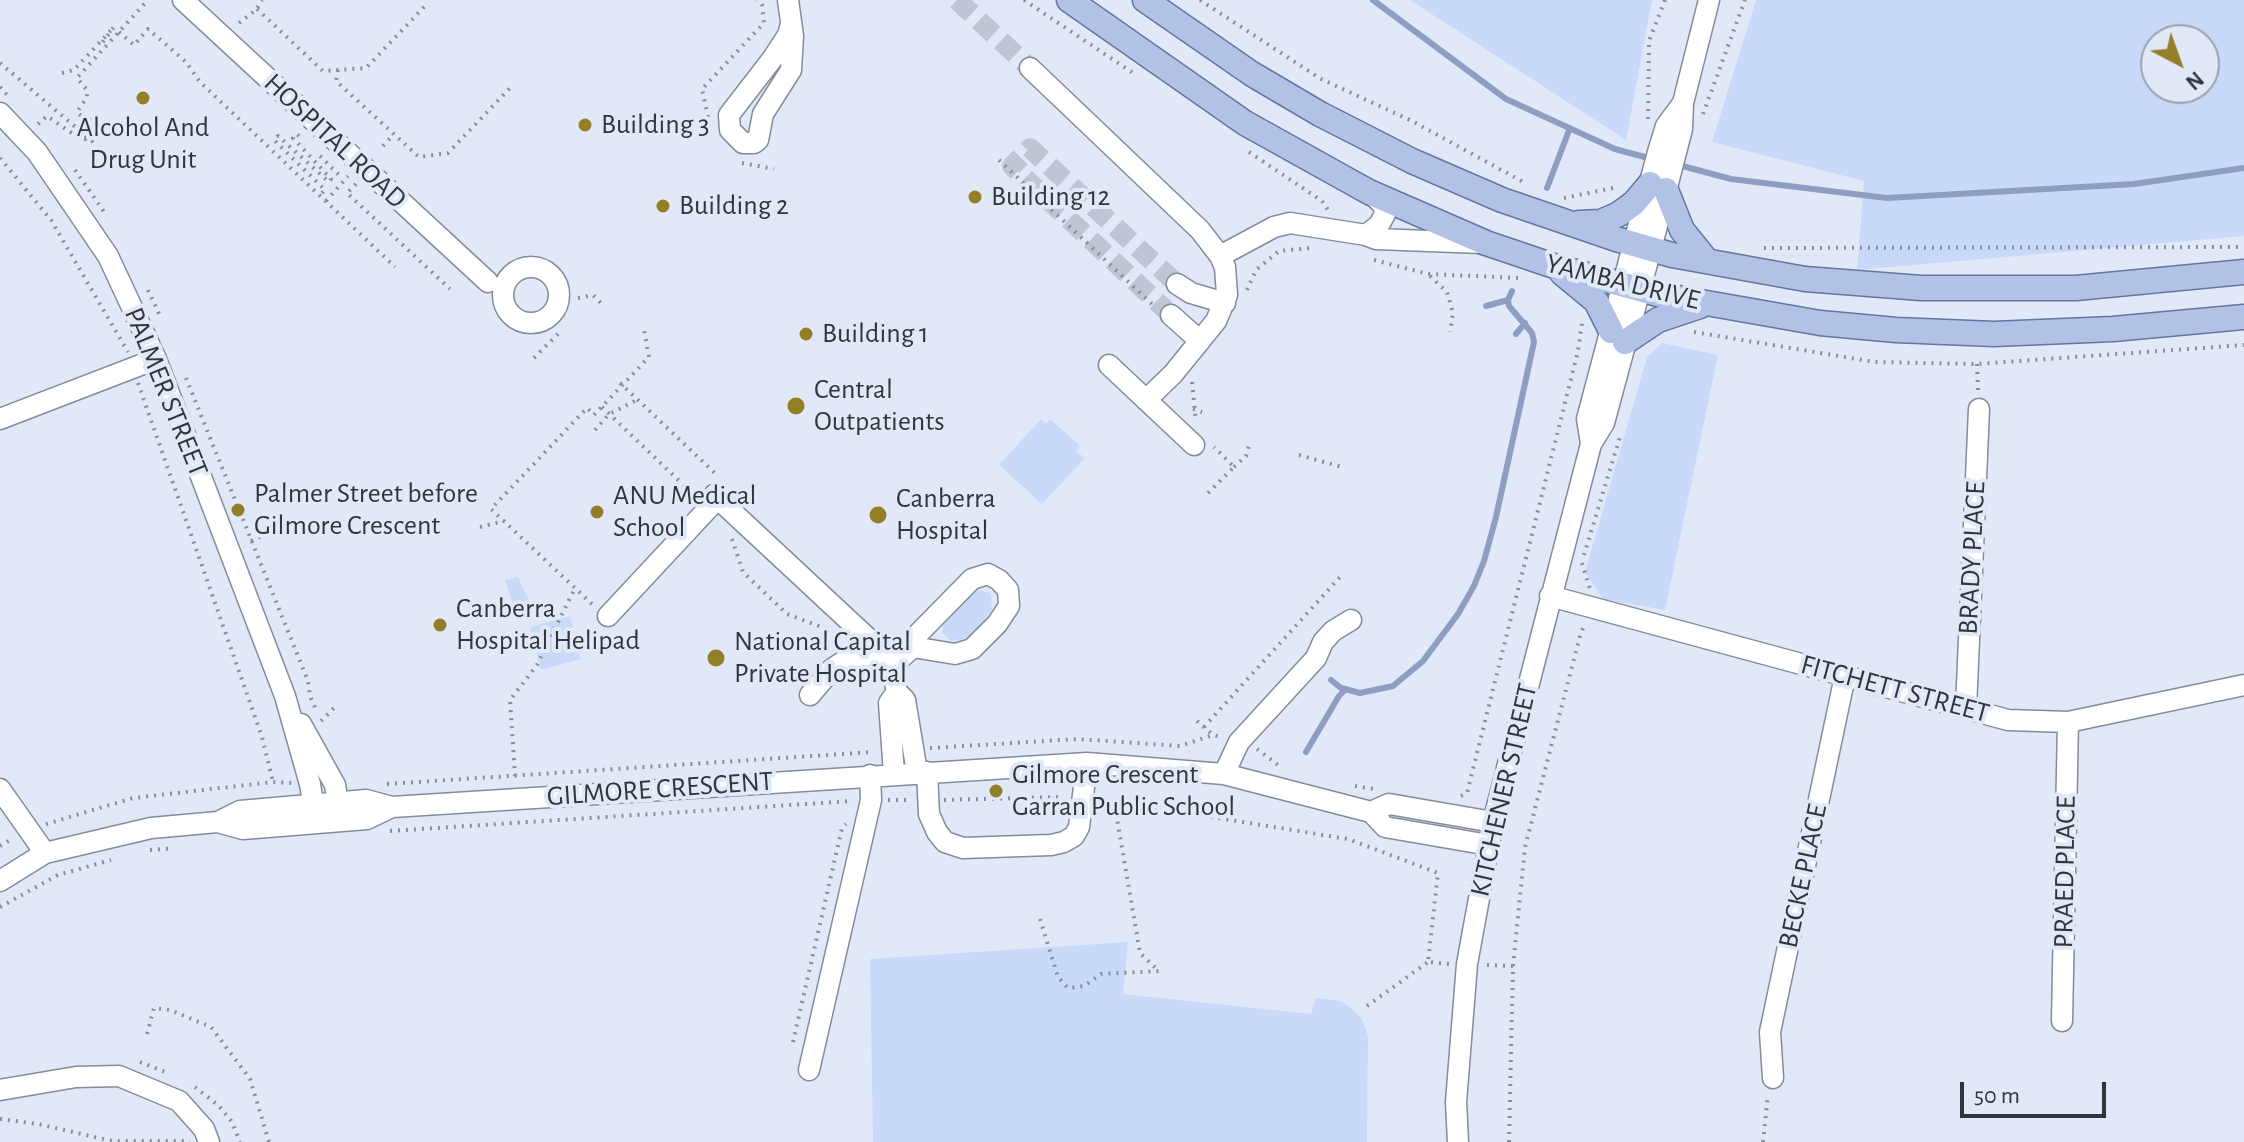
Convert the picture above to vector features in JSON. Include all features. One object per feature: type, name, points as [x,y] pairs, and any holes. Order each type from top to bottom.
[{"type":"main road","name":"YAMBA DRIVE","points":[[1069,0],[1245,123],[1369,192],[1486,243],[1631,287],[1706,304],[1820,323],[1896,330],[1994,334],[2113,329],[2244,317]]},
{"type":"main road","name":"YAMBA DRIVE","points":[[1145,0],[1222,54],[1320,114],[1412,161],[1502,200],[1643,247],[1805,279],[1921,288],[2076,288],[2244,272]]},
{"type":"main road","points":[[1569,224],[1601,222],[1619,214],[1649,186],[1707,261]]},
{"type":"main road","points":[[1554,266],[1596,301],[1618,337],[1706,304]]},
{"type":"street","name":"HOSPITAL ROAD","points":[[183,0],[488,282],[511,316],[528,323],[545,319],[557,305],[558,286],[547,271],[529,266],[488,282]]},
{"type":"street","points":[[788,0],[793,36],[791,70],[767,104],[758,140],[743,143],[730,130],[729,115],[773,58],[788,35],[791,24]]},
{"type":"street","name":"KITCHENER STREET","points":[[1458,1142],[1456,1102],[1467,964],[1493,822],[1591,444],[1604,423],[1618,337],[1643,247],[1649,186],[1682,129],[1683,103],[1709,0]]},
{"type":"street","points":[[1030,68],[1200,230],[1220,256],[1227,278],[1225,303],[1216,321],[1173,374],[1146,400]]},
{"type":"street","name":"PALMER STREET","points":[[0,113],[37,152],[108,256],[156,359],[285,696],[310,784],[314,814]]},
{"type":"street","points":[[1366,235],[1379,225],[1385,214],[1384,206],[1369,192]]},
{"type":"street","points":[[1220,256],[1281,224],[1300,223],[1376,239],[1486,243]]},
{"type":"street","points":[[503,300],[503,290],[512,274]]},
{"type":"street","points":[[1177,284],[1191,293],[1225,303]]},
{"type":"street","points":[[1165,312],[1200,341]]},
{"type":"street","points":[[0,419],[156,359]]},
{"type":"street","points":[[1109,365],[1146,400],[1201,439]]},
{"type":"street","name":"BRADY PLACE","points":[[1966,708],[1979,409]]},
{"type":"street","points":[[604,613],[702,515],[718,491],[887,659],[897,692],[905,700],[913,750],[922,772],[929,814],[945,842],[963,848],[1064,842],[1074,836],[1079,827],[1087,763]]},
{"type":"street","points":[[810,695],[832,669],[844,661],[887,659],[913,647],[955,654],[972,649],[997,624],[1009,606],[1008,590],[988,574],[972,579],[917,635],[913,647]]},
{"type":"street","name":"FITCHETT STREET","points":[[1550,596],[2008,720],[2068,722],[2244,685]]},
{"type":"street","points":[[1224,774],[1239,742],[1316,658]]},
{"type":"street","name":"BECKE PLACE","points":[[1773,1078],[1770,1032],[1845,676]]},
{"type":"street","points":[[894,774],[889,703],[897,692]]},
{"type":"street","name":"PALMER STREET","points":[[285,696],[335,785],[340,812]]},
{"type":"street","name":"PRAED PLACE","points":[[2062,1021],[2068,722]]},
{"type":"street","name":"GILMORE CRESCENT","points":[[0,881],[45,853],[151,828],[218,822],[243,829],[314,814],[340,812],[366,800],[392,807],[1087,763],[1224,774],[1371,812],[1385,827],[1489,845]]},
{"type":"street","points":[[809,1070],[871,800],[870,775]]},
{"type":"street","points":[[0,789],[45,853]]},
{"type":"street","name":"GILMORE CRESCENT","points":[[1371,812],[1389,804],[1493,822]]},
{"type":"street","points":[[0,1090],[76,1077],[119,1076],[165,1083],[207,1135]]},
{"type":"path","points":[[92,119],[88,123],[77,112],[87,97],[87,90],[77,78],[148,0]]},
{"type":"path","points":[[239,23],[257,9],[262,0]]},
{"type":"path","points":[[1024,0],[1141,79]]},
{"type":"path","points":[[1200,0],[1321,79],[1412,121],[1530,186]]},
{"type":"path","points":[[1648,121],[1649,41],[1665,0]]},
{"type":"path","points":[[1700,122],[1745,0]]},
{"type":"path","points":[[257,9],[323,71],[366,68],[426,5]]},
{"type":"path","points":[[62,73],[74,70],[114,27],[102,43],[106,47]]},
{"type":"path","points":[[119,32],[134,45],[148,29],[186,62],[200,82],[395,267]]},
{"type":"path","points":[[0,63],[92,141],[103,129]]},
{"type":"path","points":[[338,70],[336,81],[419,157],[448,153],[512,86]]},
{"type":"path","points":[[36,126],[47,116],[85,139],[96,132]]},
{"type":"path","points":[[320,195],[325,190],[274,140],[278,136],[329,182],[331,179],[293,138],[297,134],[340,176],[347,169]]},
{"type":"path","points":[[383,146],[394,134]]},
{"type":"path","points":[[1244,149],[1327,206],[1326,248],[1279,251],[1256,270],[1246,291]]},
{"type":"path","points":[[0,158],[51,220],[127,350],[262,737],[273,782],[133,798],[28,829],[0,846]]},
{"type":"path","points":[[999,160],[1165,312]]},
{"type":"path","points":[[745,164],[774,169]]},
{"type":"path","points":[[326,201],[347,177]]},
{"type":"path","points":[[1556,200],[1649,186]]},
{"type":"path","points":[[1750,246],[2244,247]]},
{"type":"path","points":[[1361,256],[1428,274],[1527,278]]},
{"type":"path","points":[[1428,274],[1447,292],[1453,313],[1450,332]]},
{"type":"path","points":[[578,298],[593,295],[602,304]]},
{"type":"path","points":[[1455,797],[1467,793],[1578,351],[1583,325],[1581,317]]},
{"type":"path","points":[[604,613],[491,509],[587,408],[594,415],[649,357],[644,329]]},
{"type":"path","points":[[534,358],[560,332]]},
{"type":"path","points":[[1977,364],[1979,409]]},
{"type":"path","points":[[1192,375],[1193,409],[1201,439],[1234,467]]},
{"type":"path","points":[[621,384],[718,491]]},
{"type":"path","points":[[595,430],[609,414],[637,400]]},
{"type":"path","points":[[602,407],[695,493],[696,509],[702,515]]},
{"type":"path","points":[[1193,409],[1202,412]]},
{"type":"path","points":[[1509,1142],[1513,966],[1525,847],[1581,632],[1597,609],[1581,566],[1621,431]]},
{"type":"path","points":[[1208,493],[1246,456],[1250,442]]},
{"type":"path","points":[[1299,455],[1342,467]]},
{"type":"path","points":[[480,527],[504,521]]},
{"type":"path","points":[[251,541],[269,533]]},
{"type":"path","points":[[731,536],[743,572],[787,614],[835,632]]},
{"type":"path","points":[[1204,727],[1315,600],[1340,577]]},
{"type":"path","points":[[515,776],[510,700],[537,665],[575,588]]},
{"type":"path","points":[[269,589],[327,733]]},
{"type":"path","points":[[1255,659],[1261,664]]},
{"type":"path","points":[[321,721],[337,705]]},
{"type":"path","points":[[1197,721],[1213,735],[1254,747],[1289,774]]},
{"type":"path","points":[[913,750],[1078,739],[1180,746],[1213,735]]},
{"type":"path","points":[[386,784],[892,751]]},
{"type":"path","points":[[837,755],[842,802],[849,812]]},
{"type":"path","points":[[1351,785],[1382,791]]},
{"type":"path","points":[[1040,919],[1058,977],[1068,988],[1084,986],[1101,974],[1159,971],[1140,953],[1114,801]]},
{"type":"path","points":[[793,1042],[842,828],[848,821]]},
{"type":"path","points":[[1367,1006],[1428,962]]},
{"type":"path","points":[[147,1034],[154,1008],[170,1010],[211,1027],[250,1079],[269,1142]]},
{"type":"path","points":[[1763,1142],[1765,1103],[1773,1078]]},
{"type":"path","points":[[0,1119],[38,1124],[112,1141],[191,1141],[207,1135]]},
{"type":"shaded area","points":[[1410,0],[1652,0],[1626,140]]},
{"type":"shaded area","points":[[1756,0],[2244,0],[2244,236],[1857,270],[1864,181],[1712,142]]},
{"type":"shaded area","points":[[1662,343],[1718,355],[1665,610],[1603,599],[1585,572],[1647,357]]},
{"type":"shaded area","points":[[1041,419],[1046,424],[1050,419],[1080,446],[1076,451],[1085,458],[1042,504],[999,465]]},
{"type":"shaded area","points":[[518,577],[536,615],[518,620],[505,580]]},
{"type":"shaded area","points":[[976,590],[991,593],[992,609],[975,633],[951,641],[942,632],[943,622]]},
{"type":"shaded area","points":[[570,616],[581,659],[541,670],[530,627]]},
{"type":"shaded area","points":[[1128,942],[1123,994],[1311,1014],[1316,998],[1341,1001],[1351,1008],[1362,1019],[1368,1036],[1367,1142],[873,1142],[870,959]]},
{"type":"waterway","points":[[1373,0],[1506,99],[1615,149],[1652,159]]},
{"type":"waterway","points":[[1547,188],[1570,128]]},
{"type":"waterway","points":[[1675,164],[1731,179],[1887,198],[2134,184],[2244,168]]},
{"type":"waterway","points":[[1331,680],[1341,688],[1360,693],[1393,686],[1423,661],[1458,614],[1474,586],[1496,517],[1534,342],[1532,333],[1509,306],[1512,291]]},
{"type":"waterway","points":[[1486,306],[1508,300]]},
{"type":"waterway","points":[[1516,334],[1525,323]]},
{"type":"waterway","points":[[1306,752],[1346,689]]},
{"type":"tunnel","points":[[957,0],[1030,68]]},
{"type":"tunnel","points":[[1171,315],[1012,166],[1030,148],[1177,284]]},
{"type":"place","name":"Alcohol And Drug Unit","points":[[143,98]]},
{"type":"place","name":"Building 3","points":[[585,125]]},
{"type":"place","name":"Building 12","points":[[975,197]]},
{"type":"place","name":"Building 2","points":[[663,206]]},
{"type":"place","name":"Building 1","points":[[806,334]]},
{"type":"place","name":"Central Outpatients","points":[[796,406]]},
{"type":"place","name":"Palmer Street before Gilmore Crescent","points":[[238,510]]},
{"type":"place","name":"ANU Medical School","points":[[597,512]]},
{"type":"place","name":"Canberra Hospital","points":[[878,515]]},
{"type":"place","name":"Canberra Hospital Helipad","points":[[440,625]]},
{"type":"place","name":"National Capital Private Hospital","points":[[716,658]]},
{"type":"place","name":"Gilmore Crescent Garran Public School","points":[[996,791]]}]
